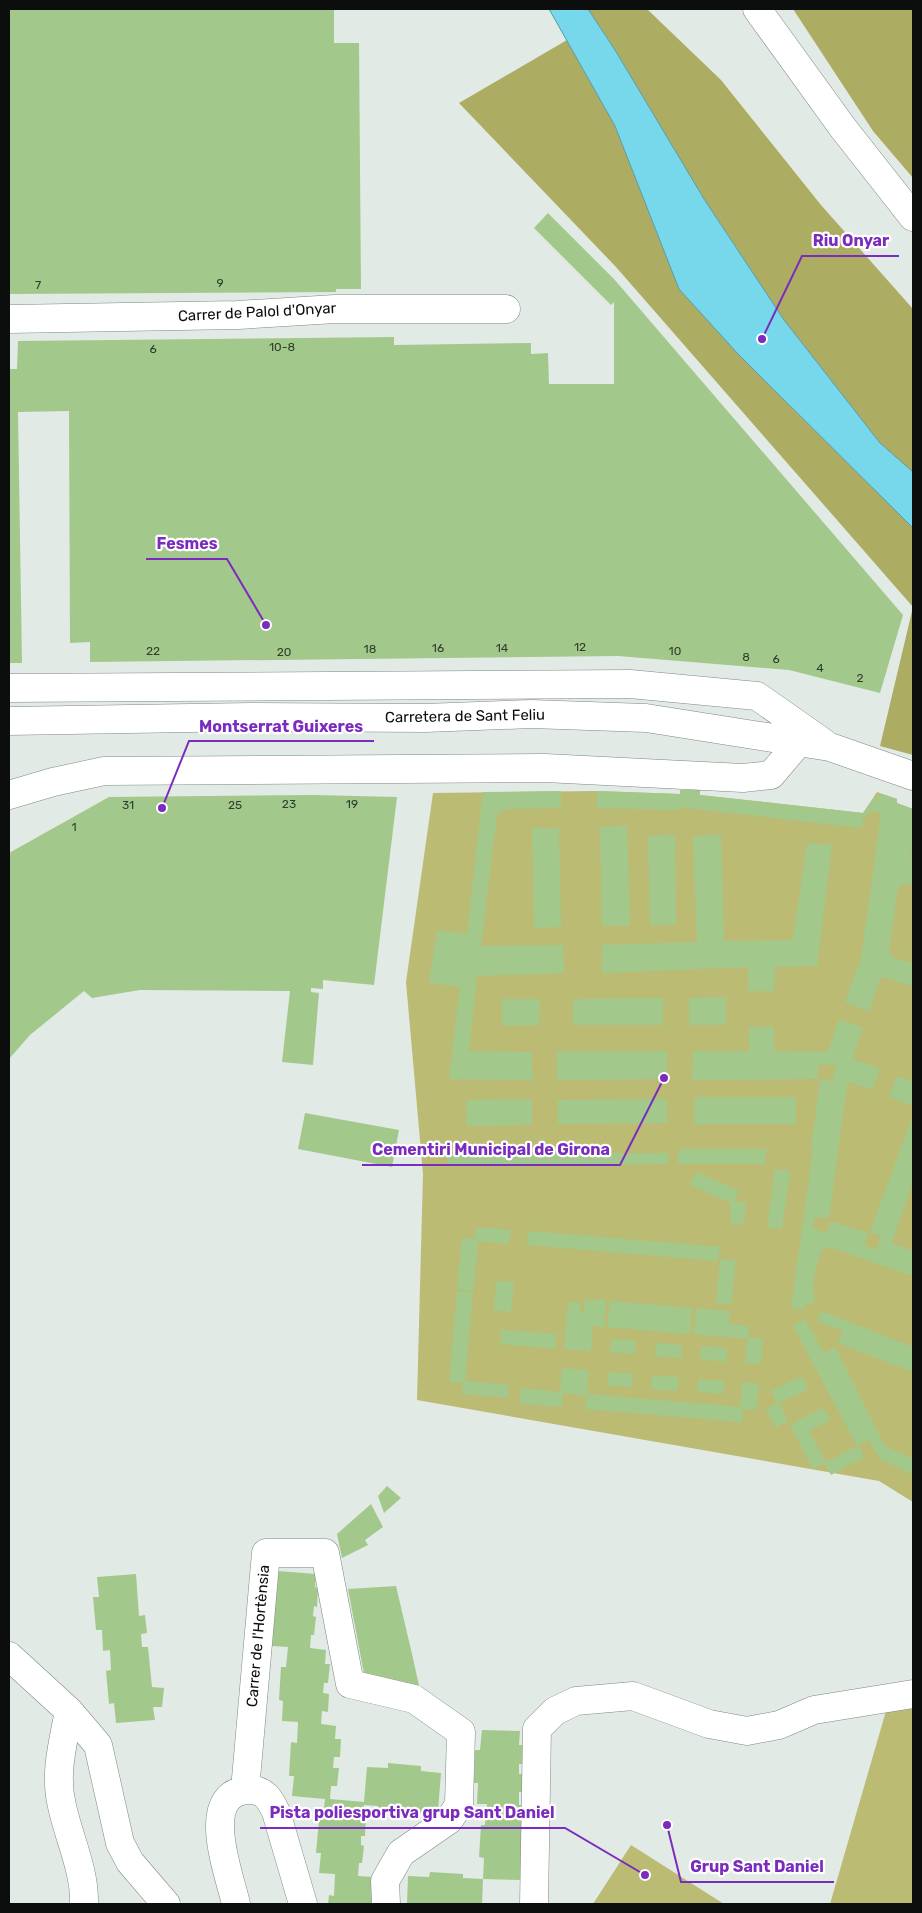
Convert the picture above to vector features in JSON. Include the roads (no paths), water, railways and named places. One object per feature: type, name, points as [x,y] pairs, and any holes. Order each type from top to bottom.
[{"type":"street","points":[[757,9],[843,128],[913,217]]},
{"type":"street","name":"Carrer de Palol d'Onyar","points":[[9,319],[238,315],[335,308],[506,310]]},
{"type":"street","points":[[9,688],[630,684],[757,696],[830,747]]},
{"type":"street","name":"Carretera de Sant Feliu","points":[[9,721],[250,717],[425,718],[550,715],[646,718],[830,747],[913,776]]},
{"type":"street","points":[[9,795],[53,782],[104,771],[545,768],[743,778],[771,775],[800,742]]},
{"type":"street","name":"Carrer de l'Hortènsia","points":[[245,1790],[266,1553],[325,1553],[350,1684],[414,1699],[461,1732],[459,1805],[449,1820],[401,1853],[385,1881],[386,1904]]},
{"type":"street","points":[[9,1656],[69,1711],[98,1744],[120,1843],[130,1862],[166,1904]]},
{"type":"street","points":[[534,1904],[537,1729],[555,1711],[576,1701],[633,1696],[709,1724],[747,1731],[779,1725],[814,1710],[913,1694]]},
{"type":"street","points":[[69,1711],[58,1779],[61,1806],[81,1873],[84,1904]]},
{"type":"street","points":[[236,1904],[219,1834],[219,1816],[230,1797],[245,1790],[258,1790],[269,1798],[276,1812],[303,1904]]},
{"type":"water","points":[[549,9],[588,9],[615,50],[704,199],[784,320],[880,443],[913,472],[913,528],[739,355],[679,289],[615,126]]},
{"type":"place","name":"Riu Onyar","points":[[762,339]]},
{"type":"place","name":"Fesmes","points":[[266,625]]},
{"type":"place","name":"Montserrat Guixeres","points":[[162,808]]},
{"type":"place","name":"Cementiri Municipal de Girona","points":[[664,1078]]},
{"type":"place","name":"Grup Sant Daniel","points":[[667,1825]]},
{"type":"place","name":"Pista poliesportiva grup Sant Daniel","points":[[645,1875]]}]
